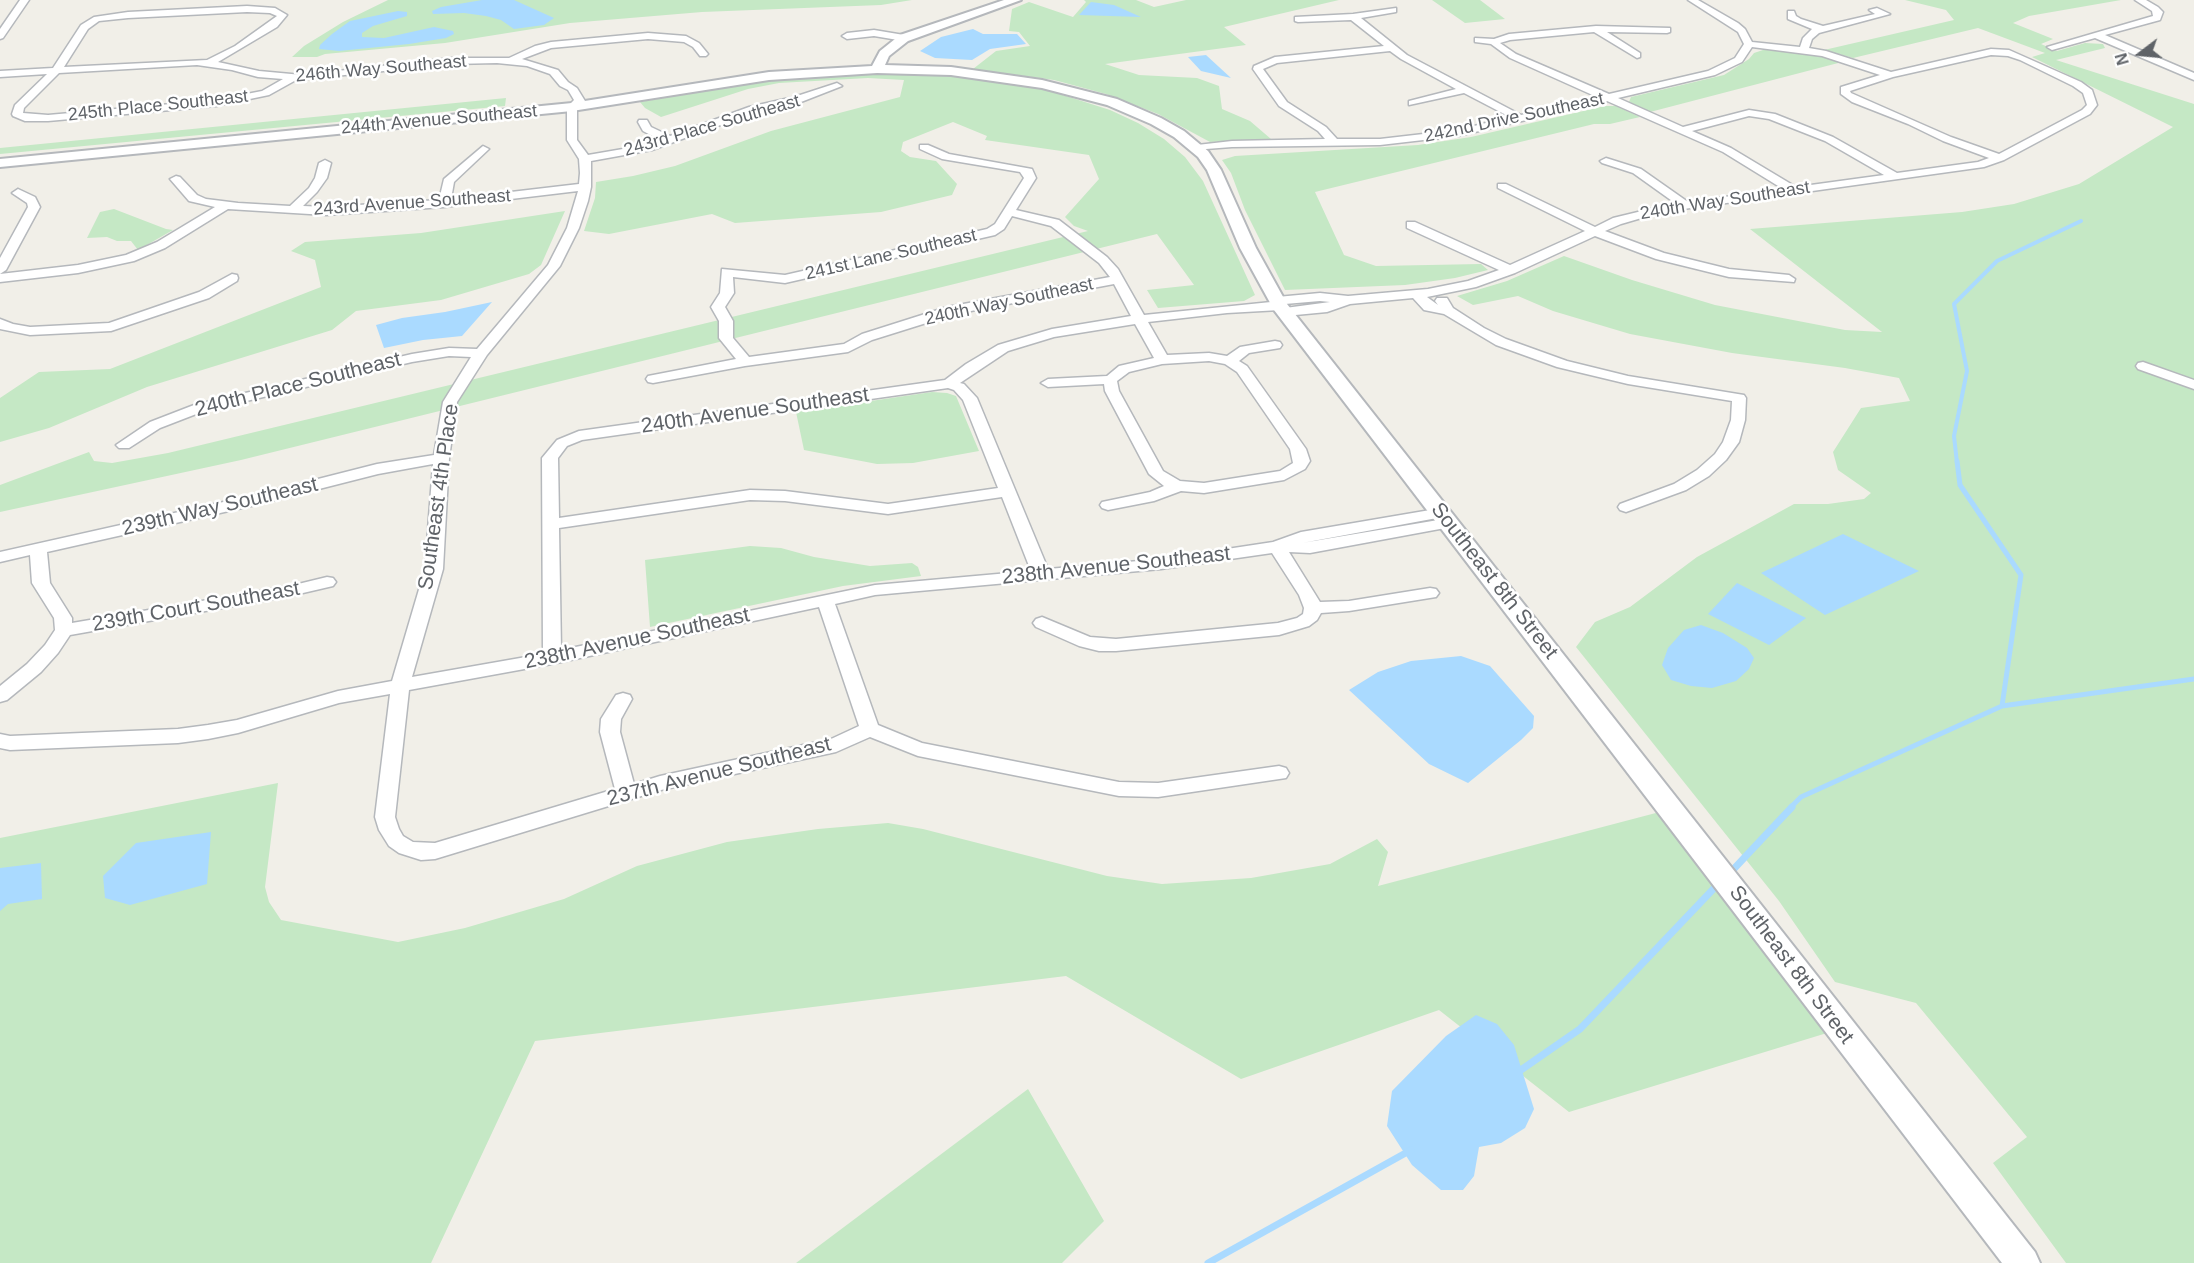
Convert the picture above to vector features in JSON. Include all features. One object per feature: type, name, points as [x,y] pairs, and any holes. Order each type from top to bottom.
[{"type":"street","points":[[0,36],[25,0]]},
{"type":"street","points":[[877,69],[885,54],[904,38],[1015,0]]},
{"type":"street","points":[[1692,0],[1735,25],[1742,31],[1749,44],[1804,50],[1840,57],[1890,75]]},
{"type":"street","points":[[2052,47],[2153,21],[2158,15],[2156,9],[2139,0]]},
{"type":"street","points":[[57,70],[84,27],[97,19],[128,15],[247,9],[280,12],[282,17],[274,25],[209,63]]},
{"type":"street","points":[[1298,19],[1353,17],[1393,10]]},
{"type":"street","points":[[1804,50],[1810,35],[1821,29],[1885,14],[1874,10]]},
{"type":"street","points":[[1791,13],[1791,17],[1798,21],[1821,29]]},
{"type":"street","points":[[1353,17],[1392,48],[1417,64],[1521,119]]},
{"type":"street","points":[[1596,29],[1637,55]]},
{"type":"street","points":[[1478,40],[1495,42],[1509,37],[1596,29],[1667,30]]},
{"type":"street","points":[[847,36],[874,33],[904,38]]},
{"type":"street","points":[[511,61],[538,48],[551,45],[648,36],[686,39],[696,45],[703,54]]},
{"type":"street","points":[[2098,36],[2194,77]]},
{"type":"street","points":[[1495,42],[1497,46],[1514,56],[1744,159],[1793,190]]},
{"type":"street","name":"242nd Drive Southeast","points":[[1200,151],[1440,136],[1711,73],[1739,60],[1749,44]]},
{"type":"street","points":[[1335,144],[1322,129],[1283,104],[1258,69],[1262,63],[1392,48]]},
{"type":"street","name":"240th Way Southeast","points":[[949,384],[987,356],[1034,338],[1140,319],[1227,309],[1281,307],[1320,297],[1348,300],[1433,292],[1470,285],[1510,270],[1632,216],[1684,204],[1968,168],[2000,158],[2086,112],[2092,105],[2091,96],[2077,84],[2017,55],[1984,52],[1890,75]]},
{"type":"street","name":"246th Way Southeast","points":[[0,74],[165,63],[209,63],[258,74],[293,78],[396,73],[461,61],[511,61]]},
{"type":"street","name":"Southeast 4th Place","points":[[406,848],[393,836],[385,817],[400,685],[434,569],[441,458],[450,402],[454,392],[481,352],[560,258],[573,228],[585,187],[585,159],[573,140],[572,107],[563,101],[560,89],[564,84],[560,77],[549,69],[511,61]]},
{"type":"street","name":"244th Avenue Southeast","points":[[0,163],[572,107],[769,76],[877,69]]},
{"type":"street","name":"Southeast 8th Street","points":[[877,69],[968,73],[1077,91],[1156,121],[1179,134],[1200,151],[1214,170],[1248,248],[1281,307],[2023,1263]]},
{"type":"street","name":"245th Place Southeast","points":[[57,70],[17,111],[19,117],[48,118],[231,101],[265,93],[293,78]]},
{"type":"street","points":[[1890,75],[1849,87],[1845,89],[1846,94],[1947,139],[2000,158]]},
{"type":"street","name":"243rd Place Southeast","points":[[585,159],[632,151],[670,140],[753,109],[797,100],[837,86]]},
{"type":"street","points":[[1413,103],[1467,90]]},
{"type":"street","points":[[1683,130],[1741,115],[1756,113],[1777,117],[1828,139],[1896,177]]},
{"type":"street","points":[[643,122],[647,129],[670,140]]},
{"type":"street","name":"241st Lane Southeast","points":[[745,362],[726,338],[726,321],[718,307],[727,293],[727,273],[785,279],[982,234],[1000,226],[1030,178],[1028,171],[946,157],[924,147]]},
{"type":"street","points":[[444,203],[448,181],[483,149]]},
{"type":"street","points":[[1606,161],[1637,171],[1684,204]]},
{"type":"street","points":[[292,210],[314,190],[321,178],[325,163]]},
{"type":"street","name":"243rd Avenue Southeast","points":[[176,179],[193,198],[225,206],[292,210],[366,210],[585,187]]},
{"type":"street","points":[[1502,186],[1594,231],[1685,264],[1729,273],[1789,279]]},
{"type":"street","points":[[0,270],[34,207],[31,200],[18,193]]},
{"type":"street","points":[[0,278],[78,269],[130,258],[161,245],[225,206]]},
{"type":"street","points":[[1010,212],[1048,220],[1103,260],[1118,279],[1162,360]]},
{"type":"street","points":[[1411,225],[1510,270]]},
{"type":"street","points":[[0,322],[9,328],[30,331],[111,327],[204,296],[232,278]]},
{"type":"street","name":"240th Way Southeast","points":[[653,379],[745,362],[848,348],[867,338],[952,310],[1118,279]]},
{"type":"street","points":[[1433,292],[1446,305],[1448,311]]},
{"type":"street","points":[[1416,294],[1429,306],[1448,311],[1501,342],[1562,364],[1628,380],[1739,398],[1738,420],[1731,442],[1721,457],[1703,473],[1680,487],[1626,507]]},
{"type":"street","points":[[1229,361],[1245,350],[1275,345]]},
{"type":"street","name":"240th Place Southeast","points":[[124,445],[156,425],[199,408],[412,358],[450,352],[481,352]]},
{"type":"street","points":[[1048,383],[1091,379],[1110,380],[1124,369],[1162,360],[1209,357],[1229,361],[1242,369],[1298,449],[1302,461],[1299,466],[1284,475],[1204,488],[1169,483],[1157,474],[1112,391],[1110,380]]},
{"type":"street","points":[[2143,366],[2194,386]]},
{"type":"street","points":[[949,384],[959,387],[970,398],[1042,576]]},
{"type":"street","name":"240th Avenue Southeast","points":[[551,524],[550,458],[562,442],[579,436],[949,384]]},
{"type":"street","name":"239th Way Southeast","points":[[0,557],[260,499],[376,469],[441,458]]},
{"type":"street","points":[[1108,506],[1154,496],[1179,486]]},
{"type":"street","points":[[552,658],[551,524],[750,495],[785,496],[888,509],[1006,491]]},
{"type":"street","name":"238th Avenue Southeast","points":[[0,741],[178,736],[238,726],[319,701],[552,658],[825,600],[901,587],[1042,576],[1205,558],[1277,547],[1310,548],[1446,518]]},
{"type":"street","points":[[1042,623],[1085,642],[1116,645],[1280,629],[1303,622],[1311,616],[1313,608],[1308,595],[1277,547]]},
{"type":"street","points":[[0,696],[34,668],[52,649],[64,630],[63,618],[41,583],[38,549]]},
{"type":"street","name":"239th Court Southeast","points":[[64,630],[290,591],[327,582]]},
{"type":"street","points":[[1313,608],[1349,606],[1430,593]]},
{"type":"street","points":[[825,600],[870,729],[918,749],[1119,789],[1158,790],[1279,773]]},
{"type":"street","points":[[623,699],[611,719],[610,732],[626,793]]},
{"type":"street","name":"237th Avenue Southeast","points":[[406,848],[421,852],[453,847],[660,783],[836,745],[870,729]]},
{"type":"green space","points":[[388,0],[912,0],[881,5],[702,12],[570,23],[445,43],[325,54],[317,57],[292,57],[304,46],[343,22]]},
{"type":"green space","points":[[1084,0],[1136,0],[1154,7],[1186,0],[1339,0],[1224,27],[1246,45],[1105,64],[1139,75],[1197,78],[1219,86],[1222,109],[1250,121],[1271,139],[1210,142],[1158,114],[1106,94],[1054,80],[973,69],[996,51],[1030,46],[1019,32],[1009,31],[1012,9],[1029,2],[1073,17],[1086,2]]},
{"type":"green space","points":[[1432,0],[1480,0],[1505,19],[1465,23]]},
{"type":"green space","points":[[1905,0],[2121,0],[2029,16],[2013,23],[2053,39],[2041,44],[2057,51],[2085,43],[2103,44],[2105,48],[2056,60],[2194,104],[2194,1263],[2066,1263],[1993,1163],[2027,1137],[1916,1003],[1835,982],[1779,901],[1576,647],[1595,622],[1630,607],[1697,557],[1794,504],[1828,504],[1864,499],[1871,493],[1838,470],[1833,452],[1861,408],[1910,401],[1899,378],[1845,368],[1732,353],[1630,334],[1553,311],[1518,296],[1473,305],[1457,296],[1507,281],[1564,256],[1632,280],[1715,305],[1845,330],[1882,332],[1750,229],[1962,212],[2014,204],[2079,184],[2173,127],[2032,57],[2045,53],[1978,28],[1853,58],[1824,50],[1954,20],[1946,10]]},
{"type":"green space","points":[[1766,49],[1812,54],[1842,62],[1650,112],[1629,102],[1631,97],[1724,75],[1749,59],[1754,53]]},
{"type":"green space","points":[[880,72],[990,79],[1041,88],[1110,110],[1138,123],[1164,139],[1185,157],[1203,181],[1255,295],[1244,301],[1158,308],[1147,290],[1194,285],[1157,234],[241,460],[0,512],[0,485],[89,452],[94,461],[112,463],[168,453],[1088,231],[1074,226],[1065,217],[1099,179],[1089,155],[985,140],[987,136],[953,122],[903,142],[901,151],[910,157],[936,161],[957,184],[952,195],[881,212],[735,223],[712,214],[609,234],[584,231],[595,198],[596,182],[675,166],[771,131],[900,97],[904,80],[868,78],[779,83],[748,89],[661,117],[645,108],[640,102],[768,80]]},
{"type":"green space","points":[[506,98],[505,106],[0,154],[0,148]]},
{"type":"green space","points":[[1605,106],[1616,106],[1640,117],[1610,124],[1594,124],[1315,192],[1344,255],[1376,266],[1481,264],[1488,270],[1455,278],[1405,285],[1285,290],[1245,210],[1231,173],[1222,160],[1235,156],[1418,145],[1471,137]]},
{"type":"green space","points":[[114,209],[173,230],[138,250],[131,241],[117,241],[107,237],[87,238],[100,212]]},
{"type":"green space","points":[[565,211],[541,265],[529,274],[441,300],[356,311],[332,330],[147,387],[49,428],[0,442],[0,398],[39,372],[110,369],[321,287],[315,260],[291,251],[305,242],[421,233]]},
{"type":"green space","points":[[932,392],[956,396],[979,451],[913,463],[877,464],[804,450],[796,412]]},
{"type":"green space","points":[[750,546],[781,548],[814,557],[870,566],[912,563],[918,567],[921,576],[843,586],[650,627],[645,560]]},
{"type":"green space","points":[[278,783],[265,887],[269,902],[281,920],[398,942],[465,928],[564,899],[637,866],[727,842],[818,829],[888,823],[923,829],[1107,876],[1162,884],[1251,878],[1330,864],[1377,839],[1388,852],[1378,886],[1671,809],[1840,1029],[1569,1112],[1439,1010],[1241,1079],[1066,976],[535,1041],[431,1263],[0,1263],[0,838]]},
{"type":"green space","points":[[1028,1089],[1104,1221],[1062,1263],[796,1263]]},
{"type":"water","points":[[482,0],[514,0],[554,18],[544,25],[514,29],[501,20],[486,16],[464,13],[433,14],[432,11],[441,7]]},
{"type":"water","points":[[1091,2],[1114,5],[1141,17],[1079,15]]},
{"type":"water","points":[[398,11],[407,12],[407,16],[373,26],[362,33],[362,37],[384,38],[434,27],[453,31],[454,34],[446,38],[409,44],[339,51],[319,49],[320,45],[332,34],[350,21]]},
{"type":"water","points":[[973,29],[983,34],[1017,34],[1026,44],[990,49],[972,60],[935,58],[920,51],[941,37]]},
{"type":"water","points":[[1206,55],[1231,78],[1201,71],[1188,57]]},
{"type":"water","points":[[492,302],[462,336],[423,340],[384,348],[376,325],[402,318]]},
{"type":"water","points":[[1843,534],[1919,571],[1825,615],[1761,573]]},
{"type":"water","points":[[1737,583],[1806,618],[1769,645],[1708,614]]},
{"type":"water","points":[[1701,625],[1723,633],[1747,648],[1754,658],[1749,669],[1736,681],[1712,688],[1691,686],[1671,680],[1662,665],[1668,648],[1684,630]]},
{"type":"water","points":[[1461,656],[1490,666],[1534,716],[1533,728],[1468,783],[1429,764],[1349,690],[1378,672],[1411,661]]},
{"type":"water","points":[[211,832],[207,884],[130,905],[105,898],[103,876],[136,843]]},
{"type":"water","points":[[41,863],[42,899],[8,904],[0,911],[0,868]]},
{"type":"water","points":[[1476,1015],[1497,1024],[1514,1045],[1534,1109],[1525,1128],[1501,1143],[1479,1147],[1474,1176],[1463,1190],[1441,1190],[1412,1165],[1387,1126],[1392,1091],[1446,1036]]},
{"type":"waterway","points":[[1957,463],[1954,436],[1967,371],[1954,304],[1997,261],[2081,221]]},
{"type":"waterway","points":[[1957,461],[1960,485],[2021,575],[2002,706]]},
{"type":"waterway","points":[[2002,706],[2194,679]]},
{"type":"waterway","points":[[1790,808],[1801,797],[2002,706]]},
{"type":"waterway","points":[[1729,874],[1792,807]]},
{"type":"waterway","points":[[1518,1072],[1580,1029],[1720,882]]},
{"type":"waterway","points":[[1208,1263],[1411,1150]]}]
